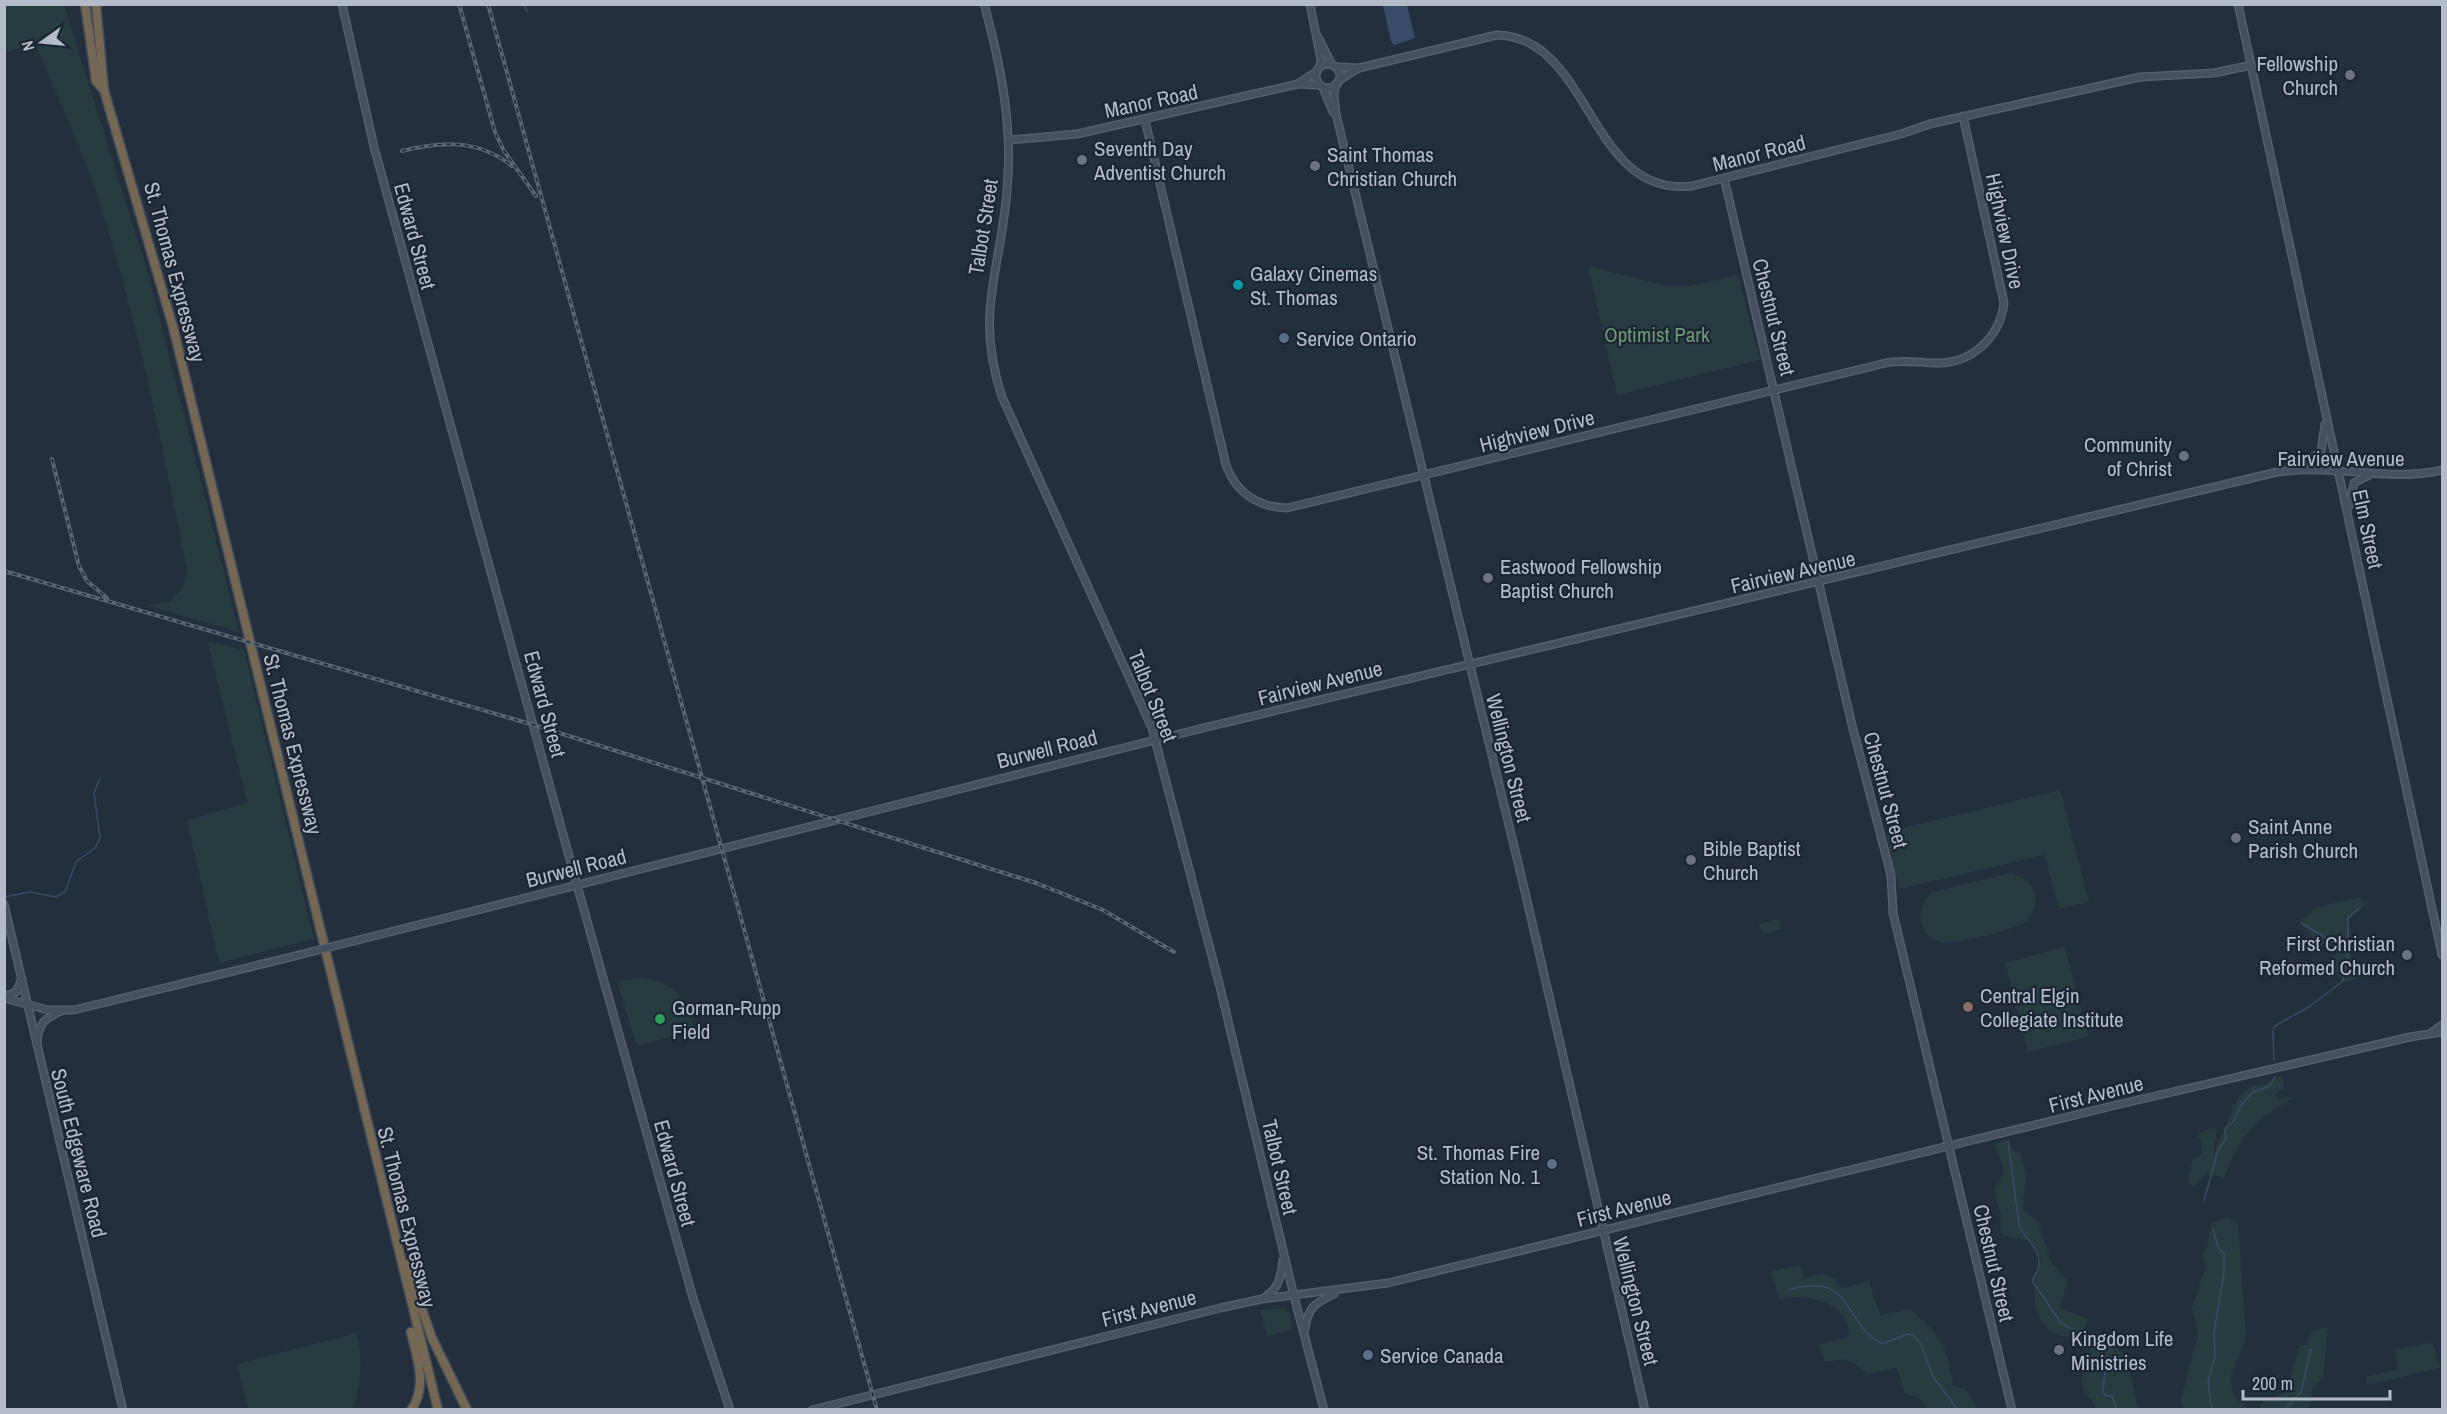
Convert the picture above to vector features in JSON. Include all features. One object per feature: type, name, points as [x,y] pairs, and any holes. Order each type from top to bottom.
[{"type":"highway","name":"St. Thomas Expressway","points":[[85,4],[96,81],[104,90]]},
{"type":"highway","name":"St. Thomas Expressway","points":[[96,4],[104,90],[175,337],[370,1141],[438,1410]]},
{"type":"highway","points":[[370,1141],[422,1314],[467,1410]]},
{"type":"highway","points":[[403,1275],[405,1300],[420,1378],[420,1391],[411,1410]]},
{"type":"main road","name":"Edward Street","points":[[342,4],[374,147],[577,885],[693,1298],[730,1410]]},
{"type":"main road","name":"Talbot Street","points":[[984,4],[1002,77],[1010,140],[1007,191],[991,282],[989,339],[1002,397],[1146,711],[1220,987],[1294,1296],[1324,1410]]},
{"type":"main road","points":[[1310,4],[1321,60],[1316,80],[1322,86],[1337,83],[1359,68]]},
{"type":"main road","name":"Elm Street","points":[[2238,4],[2442,955]]},
{"type":"main road","name":"Manor Road","points":[[1334,66],[1359,68],[1497,36],[1514,38],[1550,59],[1620,157],[1638,175],[1653,183],[1672,187],[1724,178],[1963,117],[2140,77],[2214,72],[2252,64]]},
{"type":"main road","points":[[1318,37],[1339,74],[1337,83]]},
{"type":"main road","points":[[1317,70],[1325,65],[1334,66]]},
{"type":"main road","name":"Manor Road","points":[[1298,84],[1317,70]]},
{"type":"main road","name":"Wellington Street","points":[[1337,83],[1334,94],[1336,114],[1579,1120],[1602,1231],[1646,1410]]},
{"type":"main road","name":"Manor Road","points":[[1010,140],[1077,134],[1298,84],[1322,86]]},
{"type":"main road","name":"Wellington Street","points":[[1322,86],[1336,114]]},
{"type":"main road","name":"Highview Drive","points":[[1145,120],[1224,460],[1236,484],[1260,504],[1287,508],[1423,477],[1890,362],[1954,361],[1980,348],[1994,333],[2003,312],[2003,293],[1963,117]]},
{"type":"main road","name":"Chestnut Street","points":[[1724,178],[1850,714],[1891,875],[1893,913],[2012,1410]]},
{"type":"main road","points":[[2294,471],[2315,458],[2322,450],[2325,411]]},
{"type":"main road","name":"Fairview Avenue","points":[[1155,740],[2272,473],[2338,471],[2422,474],[2442,470]]},
{"type":"main road","points":[[2349,521],[2349,497],[2354,483],[2375,473]]},
{"type":"main road","name":"Burwell Road","points":[[4,997],[27,1005],[61,1011],[85,1008],[1155,740]]},
{"type":"main road","name":"South Edgeware Road","points":[[4,904],[123,1410]]},
{"type":"main road","points":[[4,997],[16,992],[22,978]]},
{"type":"main road","points":[[36,1047],[38,1028],[43,1019],[61,1011]]},
{"type":"main road","points":[[2430,1034],[2442,1025]]},
{"type":"main road","name":"First Avenue","points":[[812,1410],[1262,1299],[1340,1291],[1388,1283],[2177,1091],[2442,1032]]},
{"type":"main road","points":[[2430,1034],[2442,1037]]},
{"type":"main road","points":[[1262,1299],[1275,1290],[1281,1276],[1284,1254]]},
{"type":"main road","points":[[1304,1330],[1307,1313],[1313,1304],[1340,1291]]},
{"type":"green space","points":[[5,4],[64,5],[149,277],[239,632],[146,605],[169,602],[184,586],[187,570],[135,328],[94,186],[35,44],[5,52]]},
{"type":"green space","name":"Optimist Park","points":[[1588,266],[1666,286],[1689,286],[1738,275],[1760,360],[1617,395]]},
{"type":"green space","points":[[208,642],[244,650],[314,939],[219,963],[187,820],[247,803]]},
{"type":"green space","points":[[2060,790],[2089,902],[2059,909],[2045,855],[1899,889],[1886,832]]},
{"type":"green space","points":[[2011,873],[2020,876],[2033,888],[2035,901],[2033,911],[2025,922],[1997,933],[1958,941],[1941,942],[1927,934],[1921,920],[1921,912],[1927,898],[1933,892]]},
{"type":"green space","points":[[2361,897],[2362,903],[2369,901],[2349,919],[2351,958],[2372,969],[2373,974],[2344,982],[2327,963],[2340,949],[2334,944],[2320,946],[2299,922],[2318,907]]},
{"type":"green space","points":[[1779,919],[1782,929],[1762,934],[1759,924]]},
{"type":"green space","points":[[2065,947],[2088,1037],[2028,1052],[2005,963]]},
{"type":"green space","name":"Gorman-Rupp Field","points":[[640,978],[662,983],[677,993],[683,1000],[695,1030],[639,1045],[635,1041],[617,981]]},
{"type":"green space","points":[[2277,1077],[2283,1077],[2284,1088],[2275,1094],[2278,1098],[2295,1098],[2282,1104],[2250,1130],[2235,1153],[2224,1179],[2208,1172],[2195,1186],[2188,1184],[2193,1158],[2198,1158],[2202,1153],[2202,1140],[2198,1137],[2199,1133],[2213,1128],[2217,1130],[2213,1156],[2238,1097],[2252,1086],[2266,1084]]},
{"type":"green space","points":[[2008,1141],[2015,1152],[2020,1152],[2026,1174],[2023,1210],[2038,1222],[2051,1261],[2068,1282],[2059,1308],[2088,1319],[2081,1340],[2056,1334],[2043,1323],[2038,1315],[2034,1296],[2041,1259],[2028,1240],[2005,1236],[2000,1231],[2001,1216],[1994,1190],[2004,1172],[1995,1143]]},
{"type":"green space","points":[[2228,1217],[2238,1224],[2246,1335],[2231,1382],[2232,1390],[2248,1409],[2183,1409],[2181,1399],[2198,1335],[2192,1308],[2206,1267],[2203,1253],[2207,1247],[2212,1222]]},
{"type":"green space","points":[[1800,1265],[1804,1278],[1826,1274],[1842,1288],[1869,1281],[1880,1315],[1910,1309],[1929,1326],[1940,1341],[1948,1359],[1953,1385],[1966,1390],[1978,1409],[1929,1409],[1918,1397],[1905,1394],[1897,1368],[1868,1374],[1846,1359],[1825,1362],[1819,1345],[1849,1336],[1847,1324],[1842,1315],[1825,1302],[1802,1297],[1779,1299],[1771,1271]]},
{"type":"green space","points":[[1283,1308],[1289,1312],[1293,1329],[1267,1336],[1260,1310]]},
{"type":"green space","points":[[2328,1327],[2323,1378],[2312,1389],[2311,1405],[2306,1409],[2259,1409],[2264,1400],[2285,1394],[2300,1345],[2307,1345],[2311,1331]]},
{"type":"green space","points":[[357,1333],[360,1372],[353,1409],[248,1409],[237,1364]]},
{"type":"green space","points":[[2106,1334],[2127,1359],[2138,1409],[2096,1409],[2085,1393],[2082,1380],[2088,1357],[2096,1337]]},
{"type":"green space","points":[[2433,1343],[2440,1368],[2367,1385],[2366,1377],[2398,1369],[2394,1349]]},
{"type":"water","points":[[1383,5],[1407,5],[1415,38],[1394,45],[1391,41]]},
{"type":"waterway","points":[[524,4],[527,12]]},
{"type":"waterway","points":[[4,897],[30,892],[56,897],[65,892],[76,862],[96,847],[100,838],[94,793],[100,778]]},
{"type":"waterway","points":[[2274,1060],[2273,1031],[2275,1026],[2310,1006],[2343,981],[2348,951],[2348,918],[2359,908]]},
{"type":"waterway","points":[[2301,923],[2345,949]]},
{"type":"waterway","points":[[2204,1201],[2218,1150],[2226,1139],[2225,1129],[2234,1121],[2241,1105],[2253,1092],[2270,1086],[2275,1076]]},
{"type":"waterway","points":[[2008,1141],[2019,1224],[2039,1258],[2039,1267],[2033,1282],[2061,1323],[2086,1337]]},
{"type":"waterway","points":[[2212,1410],[2208,1381],[2215,1356],[2214,1332],[2224,1273],[2224,1253],[2219,1250],[2213,1229]]},
{"type":"waterway","points":[[1791,1289],[1812,1286],[1827,1288],[1838,1294],[1860,1325],[1883,1344],[1907,1334],[1913,1335],[1921,1344],[1933,1377],[1958,1410]]},
{"type":"waterway","points":[[2095,1344],[2106,1358],[2103,1392],[2107,1396],[2112,1396],[2117,1410]]},
{"type":"waterway","points":[[2284,1410],[2301,1392],[2311,1349]]},
{"type":"railway","points":[[459,4],[495,132],[504,151],[536,196]]},
{"type":"railway","points":[[488,4],[877,1410]]},
{"type":"railway","points":[[402,151],[431,145],[459,145],[486,151],[512,166]]},
{"type":"railway","points":[[52,459],[79,566],[87,581],[107,598]]},
{"type":"railway","points":[[4,571],[534,725],[1036,883],[1103,910],[1174,952]]},
{"type":"place","name":"Fellowship Church","points":[[2350,75]]},
{"type":"place","name":"Seventh Day Adventist Church","points":[[1082,160]]},
{"type":"place","name":"Saint Thomas Christian Church","points":[[1315,166]]},
{"type":"place","name":"Galaxy Cinemas St. Thomas","points":[[1238,285]]},
{"type":"place","name":"Service Ontario","points":[[1284,338]]},
{"type":"place","name":"Community of Christ","points":[[2184,456]]},
{"type":"place","name":"Eastwood Fellowship Baptist Church","points":[[1488,578]]},
{"type":"place","name":"Saint Anne Parish Church","points":[[2236,838]]},
{"type":"place","name":"Bible Baptist Church","points":[[1691,860]]},
{"type":"place","name":"First Christian Reformed Church","points":[[2407,955]]},
{"type":"place","name":"Central Elgin Collegiate Institute","points":[[1968,1007]]},
{"type":"place","name":"Gorman-Rupp Field","points":[[660,1019]]},
{"type":"place","name":"St. Thomas Fire Station No. 1","points":[[1552,1164]]},
{"type":"place","name":"Kingdom Life Ministries","points":[[2059,1350]]},
{"type":"place","name":"Service Canada","points":[[1368,1355]]}]
